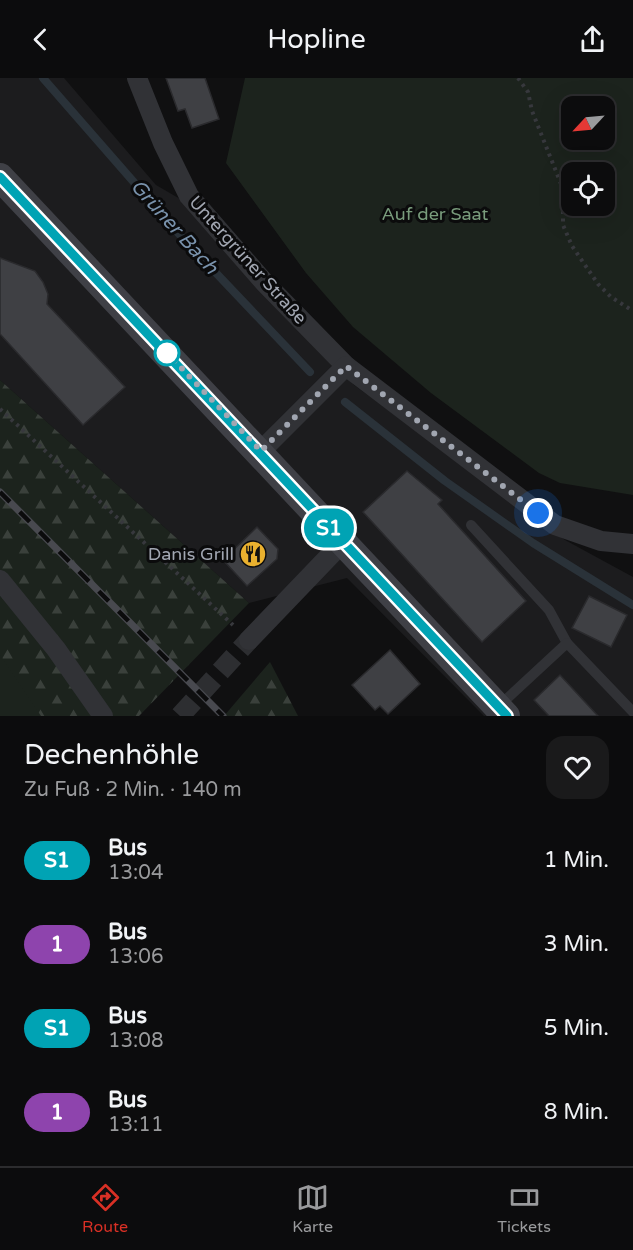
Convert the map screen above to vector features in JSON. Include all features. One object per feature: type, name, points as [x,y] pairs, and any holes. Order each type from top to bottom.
[{"type":"main road","points":[[0,177],[261,451],[342,543],[502,711]]},
{"type":"street","name":"Untergrüner Straße","points":[[137,78],[163,143],[189,196],[264,282],[346,366],[555,525],[601,541],[633,544]]},
{"type":"street","points":[[261,451],[346,366]]},
{"type":"street","points":[[249,640],[342,543]]},
{"type":"street","points":[[0,580],[56,649],[103,716]]},
{"type":"lane","points":[[471,525],[549,610],[567,643],[633,712]]},
{"type":"lane","points":[[502,711],[567,643]]},
{"type":"path","points":[[518,78],[528,92],[532,111],[563,189],[563,225],[572,246],[598,284],[611,297],[633,311]]},
{"type":"path","points":[[0,409],[249,640]]},
{"type":"shaded area","points":[[0,78],[64,78],[156,185],[213,218],[354,385],[565,540],[633,577],[633,716],[484,716],[347,578],[249,603],[0,380]]},
{"type":"green space","name":"Auf der Saat","points":[[245,78],[633,78],[633,495],[560,483],[539,473],[431,393],[353,327],[306,273],[226,163]]},
{"type":"green space","points":[[0,380],[249,603],[139,716],[0,716]]},
{"type":"green space","points":[[0,655],[41,716],[0,716]]},
{"type":"green space","points":[[270,662],[298,716],[224,716]]},
{"type":"building","points":[[166,78],[205,78],[219,119],[192,128],[185,109],[178,111]]},
{"type":"building","points":[[0,258],[35,271],[48,294],[47,304],[125,387],[83,425],[0,334]]},
{"type":"building","points":[[407,471],[442,500],[438,504],[526,601],[482,642],[363,512]]},
{"type":"building","name":"Danis Grill","points":[[257,527],[278,549],[277,559],[247,586],[223,560]]},
{"type":"building","points":[[589,596],[627,615],[611,647],[572,628]]},
{"type":"building","points":[[390,650],[420,684],[388,714],[380,706],[375,710],[352,685]]},
{"type":"building","points":[[560,675],[598,716],[549,716],[534,700]]},
{"type":"waterway","name":"Grüner Bach","points":[[43,78],[180,235],[310,372]]},
{"type":"waterway","name":"Grüner Bach","points":[[345,402],[445,481],[533,543],[633,605]]},
{"type":"tunnel","points":[[180,716],[249,640]]},
{"type":"railway","points":[[0,492],[223,716]]},
{"type":"bus line","name":"S1","points":[[0,177],[261,451],[342,543],[507,716]]},
{"type":"place","name":"Danis Grill","points":[[253,554]]},
{"type":"route","points":[[167,353],[261,451],[346,366],[538,513]]}]
